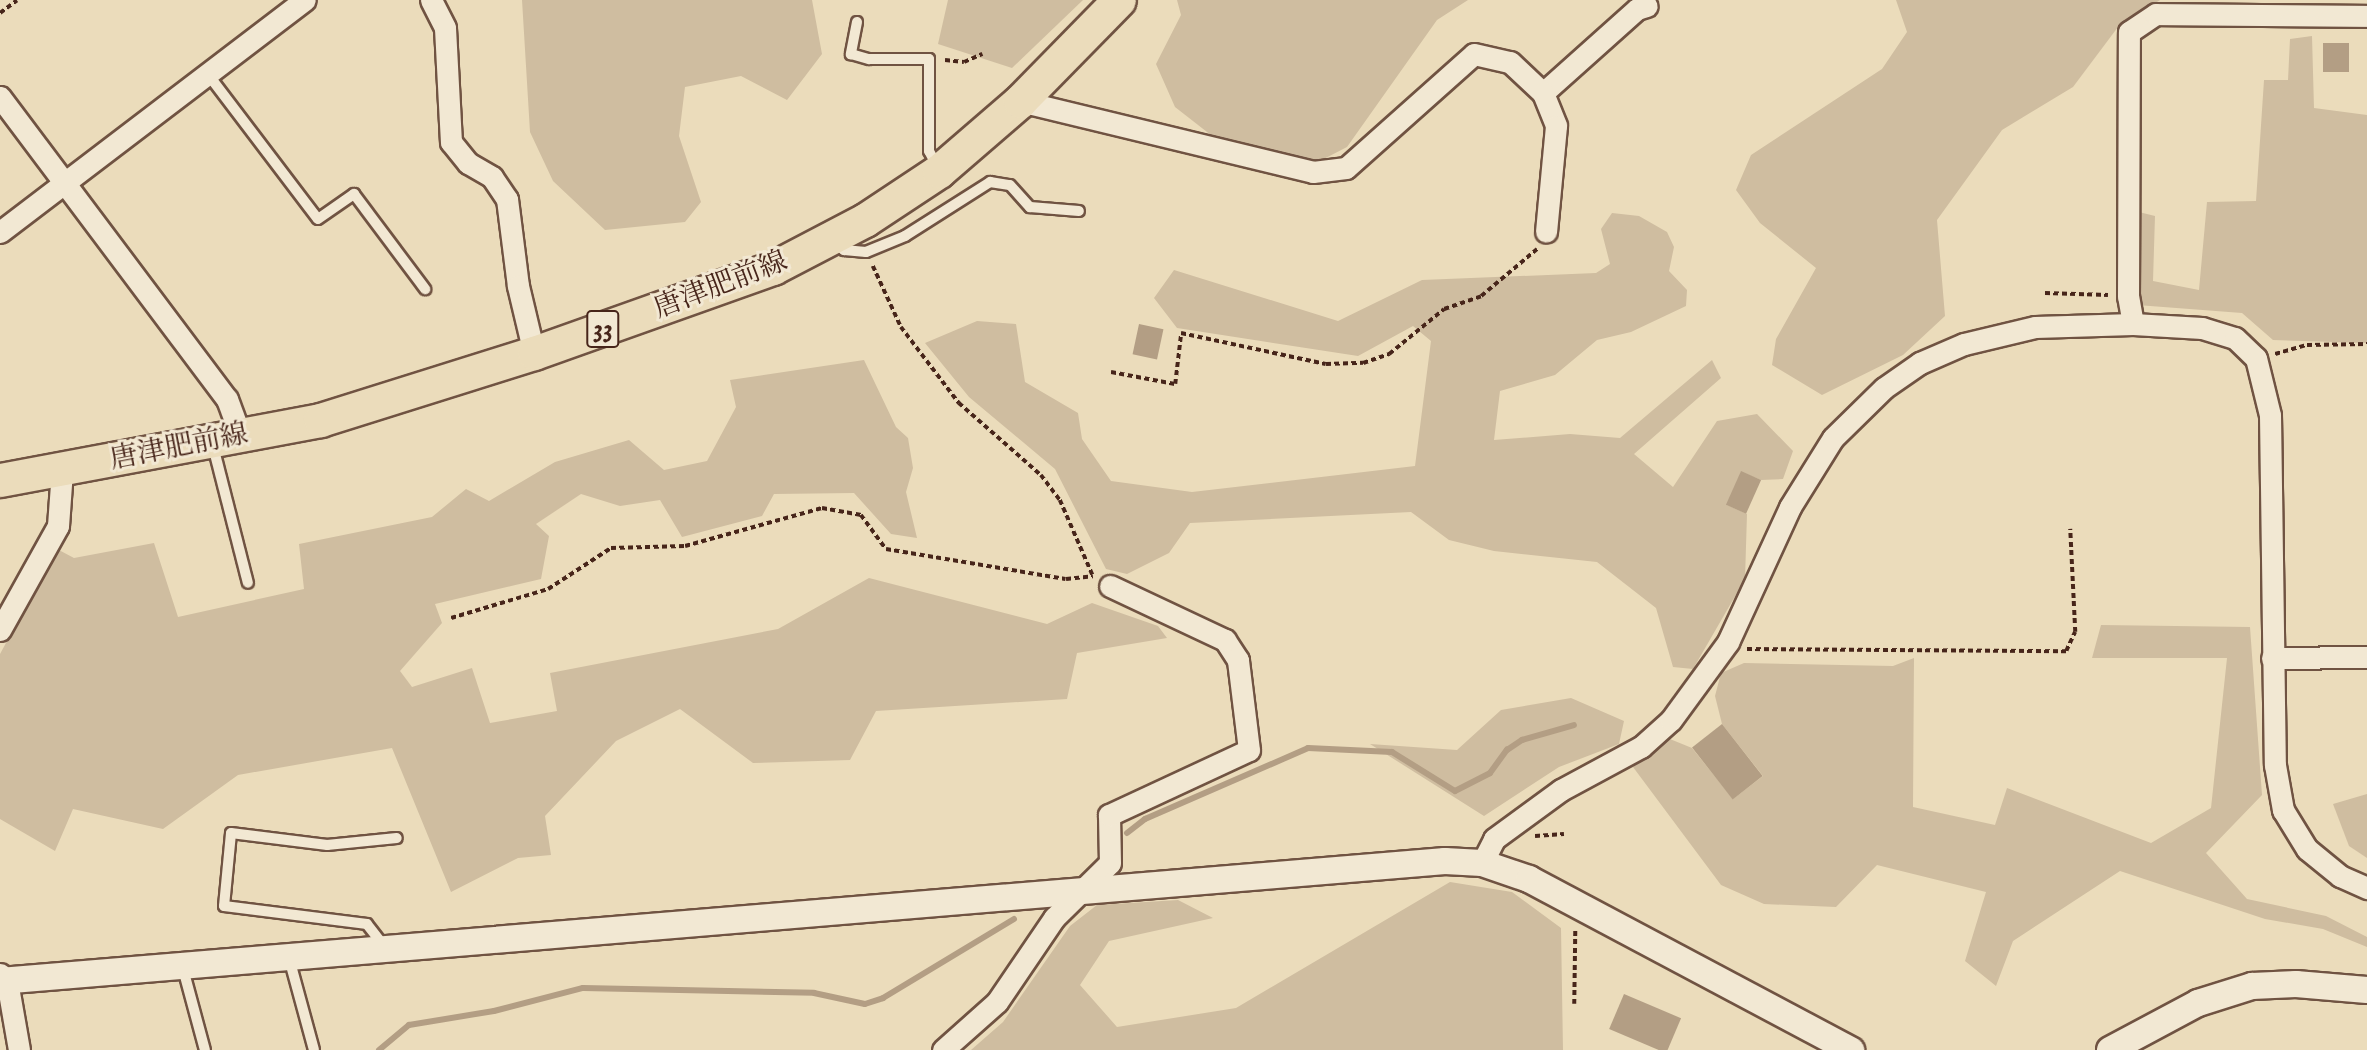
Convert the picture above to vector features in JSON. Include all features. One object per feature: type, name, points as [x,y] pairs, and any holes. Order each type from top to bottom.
[{"type":"main road","name":"唐津肥前線","points":[[0,480],[227,440],[395,400],[773,268],[832,239],[939,171],[1020,102],[1119,0]]},
{"type":"street","points":[[0,232],[66,185],[305,0]]},
{"type":"street","points":[[431,0],[445,28],[451,142],[468,163],[492,177],[507,199],[517,286],[534,353]]},
{"type":"street","points":[[1543,93],[1637,9],[1647,6]]},
{"type":"street","points":[[2133,324],[2127,296],[2129,32],[2157,14],[2367,16]]},
{"type":"street","points":[[1020,102],[1313,172],[1346,168],[1474,54],[1510,62],[1543,93],[1556,126],[1546,232]]},
{"type":"street","points":[[0,97],[227,399],[227,440]]},
{"type":"street","points":[[1482,863],[1494,838],[1561,790],[1641,747],[1671,720],[1728,642],[1790,507],[1833,438],[1884,388],[1920,363],[1964,344],[2035,327],[2133,324],[2202,328],[2235,338],[2256,358],[2270,415],[2275,765],[2283,810],[2307,849],[2340,876],[2367,888]]},
{"type":"street","points":[[0,630],[58,526],[62,470]]},
{"type":"street","points":[[943,1050],[997,1002],[1054,918],[1110,863],[1109,815],[1249,750],[1238,660],[1225,640],[1101,581]]},
{"type":"street","points":[[2272,658],[2367,657]]},
{"type":"street","points":[[19,1050],[3,979],[1400,863],[1482,863],[1529,878],[1852,1050]]},
{"type":"street","points":[[2110,1050],[2198,1003],[2252,986],[2296,984],[2367,990]]},
{"type":"lane","points":[[858,22],[851,54],[869,59],[929,59],[929,151],[939,171]]},
{"type":"lane","points":[[207,74],[318,219],[354,194],[425,289]]},
{"type":"lane","points":[[832,239],[844,250],[866,252],[905,236],[990,182],[1010,185],[1030,207],[1079,211]]},
{"type":"lane","points":[[227,440],[248,583]]},
{"type":"lane","points":[[384,946],[367,924],[225,906],[231,833],[327,845],[397,838]]},
{"type":"lane","points":[[288,954],[314,1050]]},
{"type":"lane","points":[[182,963],[205,1050]]},
{"type":"path","points":[[0,13],[17,0]]},
{"type":"path","points":[[929,59],[964,62],[982,54]]},
{"type":"path","points":[[1111,372],[1175,384],[1181,333],[1326,364],[1376,359],[1389,354],[1444,309],[1481,296],[1532,258],[1546,232]]},
{"type":"path","points":[[866,252],[901,327],[959,403],[1041,475],[1060,500],[1101,581]]},
{"type":"path","points":[[2045,293],[2127,296]]},
{"type":"path","points":[[2256,358],[2307,345],[2367,344]]},
{"type":"path","points":[[451,618],[548,589],[611,548],[685,546],[821,508],[861,515],[886,549],[1066,579],[1101,581]]},
{"type":"path","points":[[1728,642],[1744,649],[2066,651],[2075,632],[2070,529]]},
{"type":"path","points":[[1574,1004],[1576,903]]},
{"type":"shaded area","points":[[522,0],[812,0],[822,54],[787,100],[741,76],[685,87],[679,136],[701,202],[685,222],[605,230],[553,181],[530,132]]},
{"type":"shaded area","points":[[948,0],[1083,0],[1012,68],[938,44]]},
{"type":"shaded area","points":[[1177,0],[1468,0],[1437,20],[1347,147],[1316,163],[1216,139],[1175,107],[1156,64],[1181,15]]},
{"type":"shaded area","points":[[1896,0],[2160,0],[2118,27],[2073,87],[2002,130],[1937,220],[1945,316],[1903,355],[1822,395],[1772,365],[1776,339],[1816,268],[1760,223],[1736,190],[1751,155],[1882,69],[1907,32]]},
{"type":"shaded area","points":[[2312,36],[2314,108],[2367,115],[2367,343],[2273,340],[2242,313],[2137,305],[2135,211],[2155,216],[2153,281],[2199,290],[2207,202],[2256,201],[2264,80],[2288,80],[2290,39]]},
{"type":"shaded area","points":[[2323,43],[2349,43],[2349,72],[2323,72]]},
{"type":"shaded area","points":[[1612,213],[1639,216],[1667,232],[1674,247],[1669,271],[1687,290],[1686,306],[1631,332],[1597,340],[1555,375],[1500,391],[1494,440],[1570,434],[1620,438],[1712,360],[1721,378],[1634,454],[1673,487],[1717,421],[1757,414],[1793,451],[1783,479],[1761,480],[1741,472],[1727,505],[1747,514],[1745,579],[1693,669],[1673,667],[1656,608],[1597,562],[1494,551],[1449,540],[1411,512],[1190,523],[1169,553],[1127,574],[1106,569],[1055,469],[969,397],[925,343],[977,321],[1016,324],[1025,382],[1078,413],[1082,439],[1111,481],[1192,492],[1415,466],[1431,341],[1413,326],[1358,356],[1177,328],[1154,298],[1174,270],[1338,321],[1422,280],[1596,273],[1610,264],[1601,229]]},
{"type":"shaded area","points":[[1139,324],[1163,329],[1157,360],[1133,354]]},
{"type":"shaded area","points":[[864,360],[896,427],[908,438],[913,468],[906,492],[917,538],[891,534],[854,493],[774,494],[762,516],[682,537],[660,500],[620,506],[581,494],[536,524],[549,536],[541,579],[435,604],[442,623],[400,671],[412,687],[472,668],[490,723],[557,711],[550,673],[778,629],[869,578],[1047,624],[1092,603],[1158,626],[1167,638],[1077,653],[1067,699],[876,711],[850,760],[753,763],[680,709],[616,741],[545,816],[551,855],[518,858],[451,892],[392,748],[238,775],[163,829],[73,809],[55,851],[0,819],[0,654],[57,549],[74,558],[154,543],[178,617],[304,589],[299,544],[432,517],[466,489],[489,501],[555,462],[629,440],[664,470],[707,461],[736,407],[730,380]]},
{"type":"shaded area","points":[[1741,471],[1761,480],[1746,514],[1726,505]]},
{"type":"shaded area","points":[[2101,625],[2250,627],[2262,795],[2206,853],[2247,899],[2326,916],[2367,937],[2367,947],[2323,929],[2265,919],[2120,871],[2013,941],[1996,986],[1965,961],[1986,892],[1877,865],[1836,907],[1764,904],[1721,885],[1633,767],[1665,737],[1692,748],[1733,799],[1763,776],[1722,724],[1715,696],[1721,673],[1744,663],[1893,666],[1914,658],[1913,807],[1995,825],[2007,788],[2151,843],[2211,808],[2227,658],[2092,658]]},
{"type":"shaded area","points":[[1571,698],[1624,721],[1619,744],[1559,767],[1484,816],[1370,744],[1457,750],[1501,710]]},
{"type":"shaded area","points":[[1722,724],[1763,776],[1733,799],[1692,747]]},
{"type":"shaded area","points":[[2367,794],[2367,858],[2349,846],[2333,804]]},
{"type":"shaded area","points":[[1450,882],[1512,892],[1561,928],[1563,1050],[971,1050],[1003,1022],[1070,926],[1097,905],[1178,900],[1213,918],[1109,941],[1080,985],[1117,1027],[1236,1008]]},
{"type":"shaded area","points":[[1624,994],[1681,1018],[1668,1050],[1659,1050],[1609,1029]]},
{"type":"waterway","points":[[1127,833],[1145,819],[1308,748],[1392,752],[1455,791],[1490,773],[1507,750],[1522,740],[1574,725]]},
{"type":"waterway","points":[[379,1050],[409,1025],[494,1011],[583,988],[814,993],[865,1004],[883,998],[1014,919]]}]
